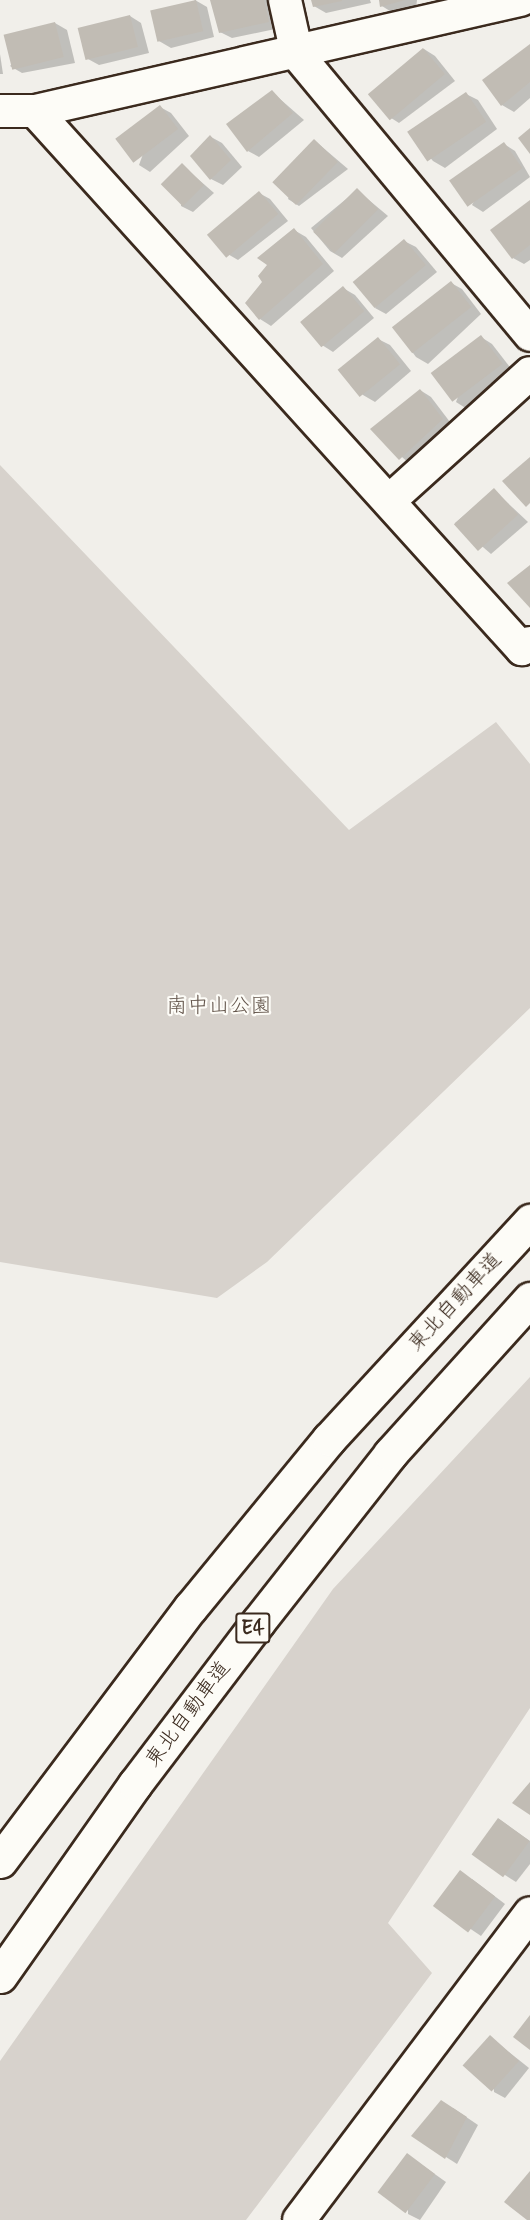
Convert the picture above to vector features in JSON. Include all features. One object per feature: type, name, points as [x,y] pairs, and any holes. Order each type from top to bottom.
[{"type":"highway","name":"東北自動車道","points":[[0,1860],[191,1607],[329,1439],[530,1221]]},
{"type":"highway","name":"東北自動車道","points":[[0,1976],[135,1784],[258,1622],[390,1454],[530,1299]]},
{"type":"street","points":[[285,0],[297,54],[530,336]]},
{"type":"street","points":[[0,111],[35,111],[297,54],[521,0]]},
{"type":"street","points":[[35,111],[522,648],[530,643]]},
{"type":"street","points":[[389,501],[530,373]]},
{"type":"street","points":[[299,2220],[525,1930]]},
{"type":"green space","name":"南中山公園","points":[[0,465],[349,830],[496,722],[530,764],[530,1008],[267,1262],[217,1298],[0,1262]]},
{"type":"green space","points":[[530,1377],[530,1708],[388,1923],[432,1973],[246,2220],[0,2220],[0,2061],[333,1589]]},
{"type":"building","points":[[196,0],[203,31],[157,42],[150,11]]},
{"type":"building","points":[[210,0],[264,0],[269,22],[219,33]]},
{"type":"building","points":[[311,0],[342,0],[342,1],[313,7]]},
{"type":"building","points":[[379,0],[405,0],[380,7]]},
{"type":"building","points":[[130,15],[138,47],[86,60],[78,28]]},
{"type":"building","points":[[55,22],[64,57],[12,70],[4,35]]},
{"type":"building","points":[[530,44],[530,82],[501,106],[482,80]]},
{"type":"building","points":[[423,48],[445,74],[390,120],[368,94]]},
{"type":"building","points":[[272,90],[293,113],[247,152],[226,124]]},
{"type":"building","points":[[466,92],[486,122],[427,162],[407,132]]},
{"type":"building","points":[[160,105],[178,129],[133,163],[115,139]]},
{"type":"building","points":[[530,128],[530,154],[518,138]]},
{"type":"building","points":[[210,135],[231,160],[210,180],[190,156]]},
{"type":"building","points":[[314,139],[338,162],[296,205],[272,182]]},
{"type":"building","points":[[504,142],[522,168],[467,207],[449,180]]},
{"type":"building","points":[[182,163],[204,185],[183,206],[161,184]]},
{"type":"building","points":[[357,188],[378,209],[334,253],[313,232]]},
{"type":"building","points":[[259,191],[278,214],[226,258],[207,235]]},
{"type":"building","points":[[530,200],[530,245],[512,259],[490,230]]},
{"type":"building","points":[[294,228],[323,264],[259,320],[245,303],[262,282],[258,276],[267,265],[257,258]]},
{"type":"building","points":[[404,239],[426,265],[375,308],[353,282]]},
{"type":"building","points":[[451,281],[471,307],[412,353],[392,327]]},
{"type":"building","points":[[343,286],[364,311],[321,347],[300,322]]},
{"type":"building","points":[[481,335],[503,364],[452,402],[431,373]]},
{"type":"building","points":[[378,337],[400,364],[360,397],[338,370]]},
{"type":"building","points":[[420,389],[443,419],[399,460],[370,429]]},
{"type":"building","points":[[530,457],[530,503],[526,507],[502,481]]},
{"type":"building","points":[[494,488],[518,515],[478,551],[454,524]]},
{"type":"building","points":[[530,565],[530,608],[507,583]]},
{"type":"building","points":[[530,1782],[530,1815],[512,1803]]},
{"type":"building","points":[[498,1818],[530,1841],[503,1877],[472,1854]]},
{"type":"building","points":[[460,1870],[495,1896],[468,1932],[433,1906]]},
{"type":"building","points":[[530,2015],[530,2050],[513,2037]]},
{"type":"building","points":[[490,2035],[519,2061],[492,2092],[463,2065]]},
{"type":"building","points":[[441,2100],[467,2117],[445,2159],[411,2136]]},
{"type":"building","points":[[407,2153],[435,2174],[405,2213],[378,2192]]},
{"type":"building","points":[[530,2171],[530,2220],[527,2220],[504,2202]]}]
